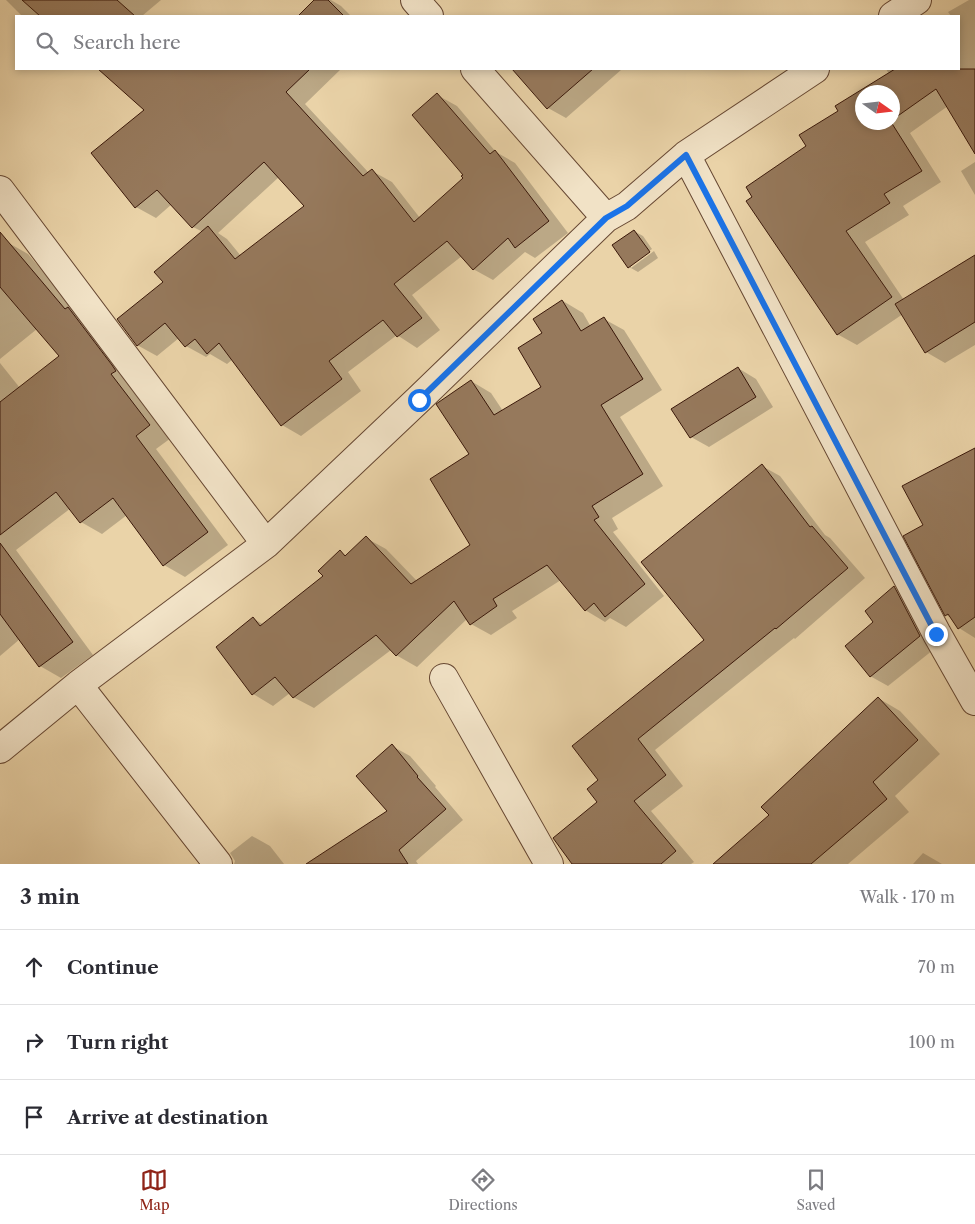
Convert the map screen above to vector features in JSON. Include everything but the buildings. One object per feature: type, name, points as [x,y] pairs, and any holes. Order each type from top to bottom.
[{"type":"street","points":[[415,0],[428,15]]},
{"type":"street","points":[[894,15],[917,0]]},
{"type":"street","points":[[476,70],[606,218]]},
{"type":"street","points":[[0,749],[78,685],[266,544],[419,400],[606,218],[627,206],[686,155],[813,70]]},
{"type":"street","points":[[686,155],[936,634],[975,701]]},
{"type":"street","points":[[0,190],[266,544]]},
{"type":"street","points":[[444,678],[549,864]]},
{"type":"street","points":[[78,685],[218,864]]},
{"type":"route","points":[[419,400],[606,218],[627,206],[686,155],[936,634]]}]
